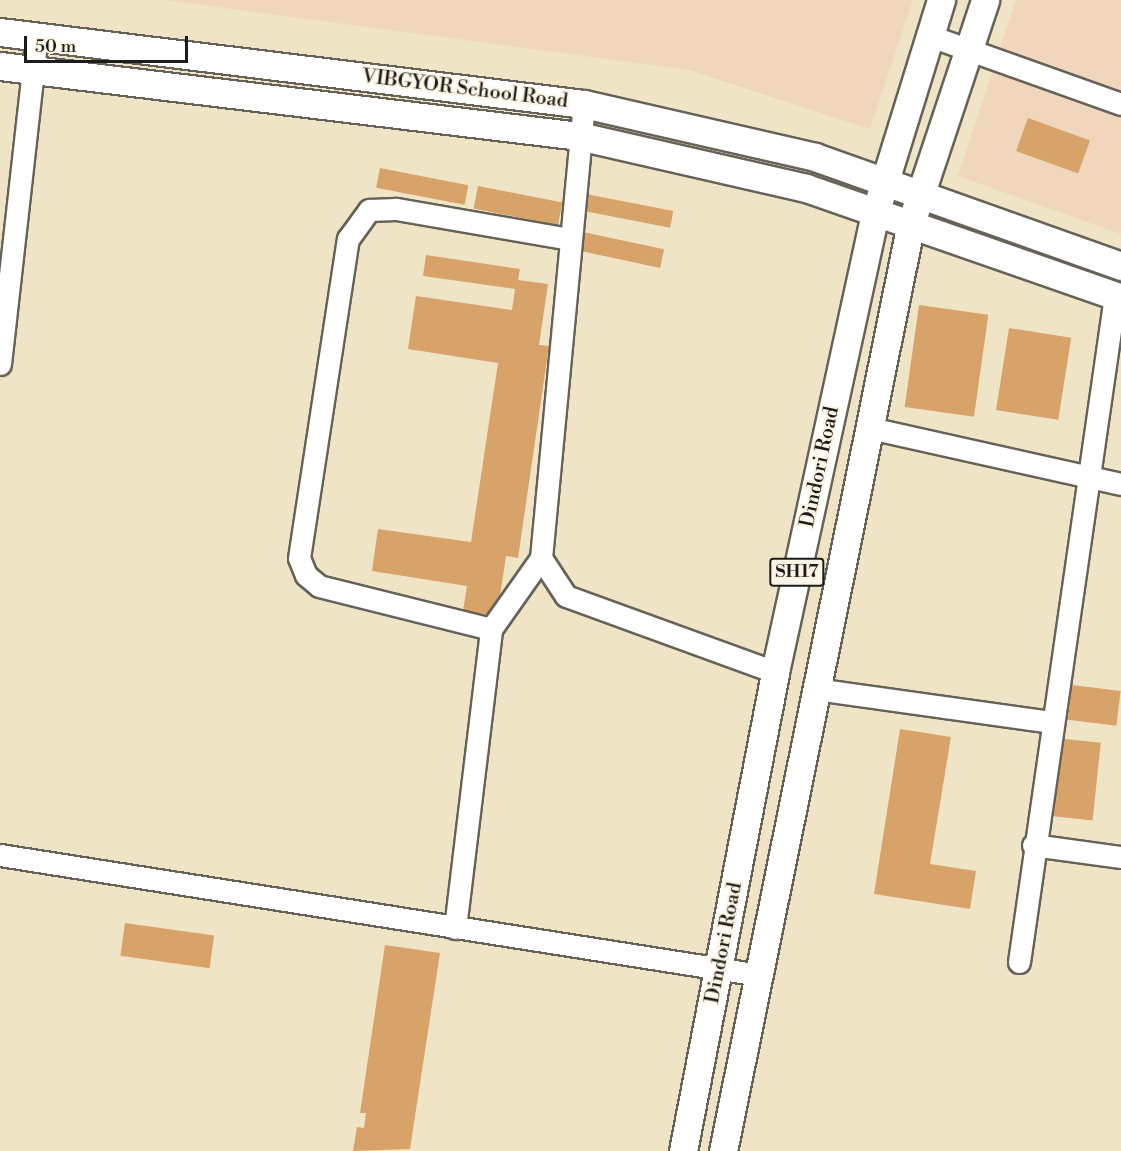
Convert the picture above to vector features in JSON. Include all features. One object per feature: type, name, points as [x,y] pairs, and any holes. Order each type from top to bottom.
[{"type":"main road","name":"Dindori Road","points":[[682,1151],[720,966],[775,672],[876,210],[941,0]]},
{"type":"main road","points":[[723,1151],[911,223],[985,0]]},
{"type":"main road","name":"VIBGYOR School Road","points":[[0,32],[584,104],[815,157],[885,180],[1121,266]]},
{"type":"main road","name":"VIBGYOR School Road","points":[[0,66],[579,135],[806,188],[876,210],[1118,297]]},
{"type":"street","points":[[0,364],[37,36]]},
{"type":"street","points":[[930,36],[1121,104]]},
{"type":"street","points":[[454,928],[491,629],[541,558],[569,239],[584,104]]},
{"type":"street","points":[[491,629],[319,586],[306,575],[299,558],[348,239],[369,210],[396,209],[569,239]]},
{"type":"street","points":[[1019,962],[1051,722],[1118,297]]},
{"type":"street","points":[[870,428],[1089,475],[1121,484]]},
{"type":"street","points":[[541,558],[566,596],[775,672]]},
{"type":"street","points":[[816,689],[1051,722]]},
{"type":"street","points":[[1033,845],[1121,857]]},
{"type":"street","points":[[0,855],[454,928],[720,966],[759,975]]},
{"type":"shaded area","points":[[165,0],[913,0],[870,129],[689,70]]},
{"type":"shaded area","points":[[1016,0],[1121,0],[1121,234],[958,176]]},
{"type":"building","points":[[1028,118],[1090,141],[1078,173],[1016,151]]},
{"type":"building","points":[[380,168],[468,185],[465,205],[376,188]]},
{"type":"building","points":[[478,186],[562,202],[558,225],[474,209]]},
{"type":"building","points":[[586,194],[673,211],[670,228],[583,211]]},
{"type":"building","points":[[578,231],[664,249],[660,268],[574,250]]},
{"type":"building","points":[[426,255],[520,269],[518,280],[548,284],[539,345],[549,346],[518,558],[506,556],[497,616],[463,611],[467,586],[372,571],[378,529],[471,542],[498,363],[408,349],[416,296],[512,310],[515,289],[423,276]]},
{"type":"building","points":[[919,305],[988,315],[974,417],[905,407]]},
{"type":"building","points":[[1009,328],[1071,338],[1058,420],[996,410]]},
{"type":"building","points":[[1072,685],[1121,691],[1116,726],[1068,720]]},
{"type":"building","points":[[900,729],[951,737],[930,864],[976,871],[970,909],[874,894]]},
{"type":"building","points":[[1055,738],[1101,743],[1093,820],[1047,816]]},
{"type":"building","points":[[125,923],[214,936],[210,968],[120,956]]},
{"type":"building","points":[[385,945],[440,953],[410,1149],[353,1151],[357,1127],[364,1128],[366,1113],[360,1113]]}]
